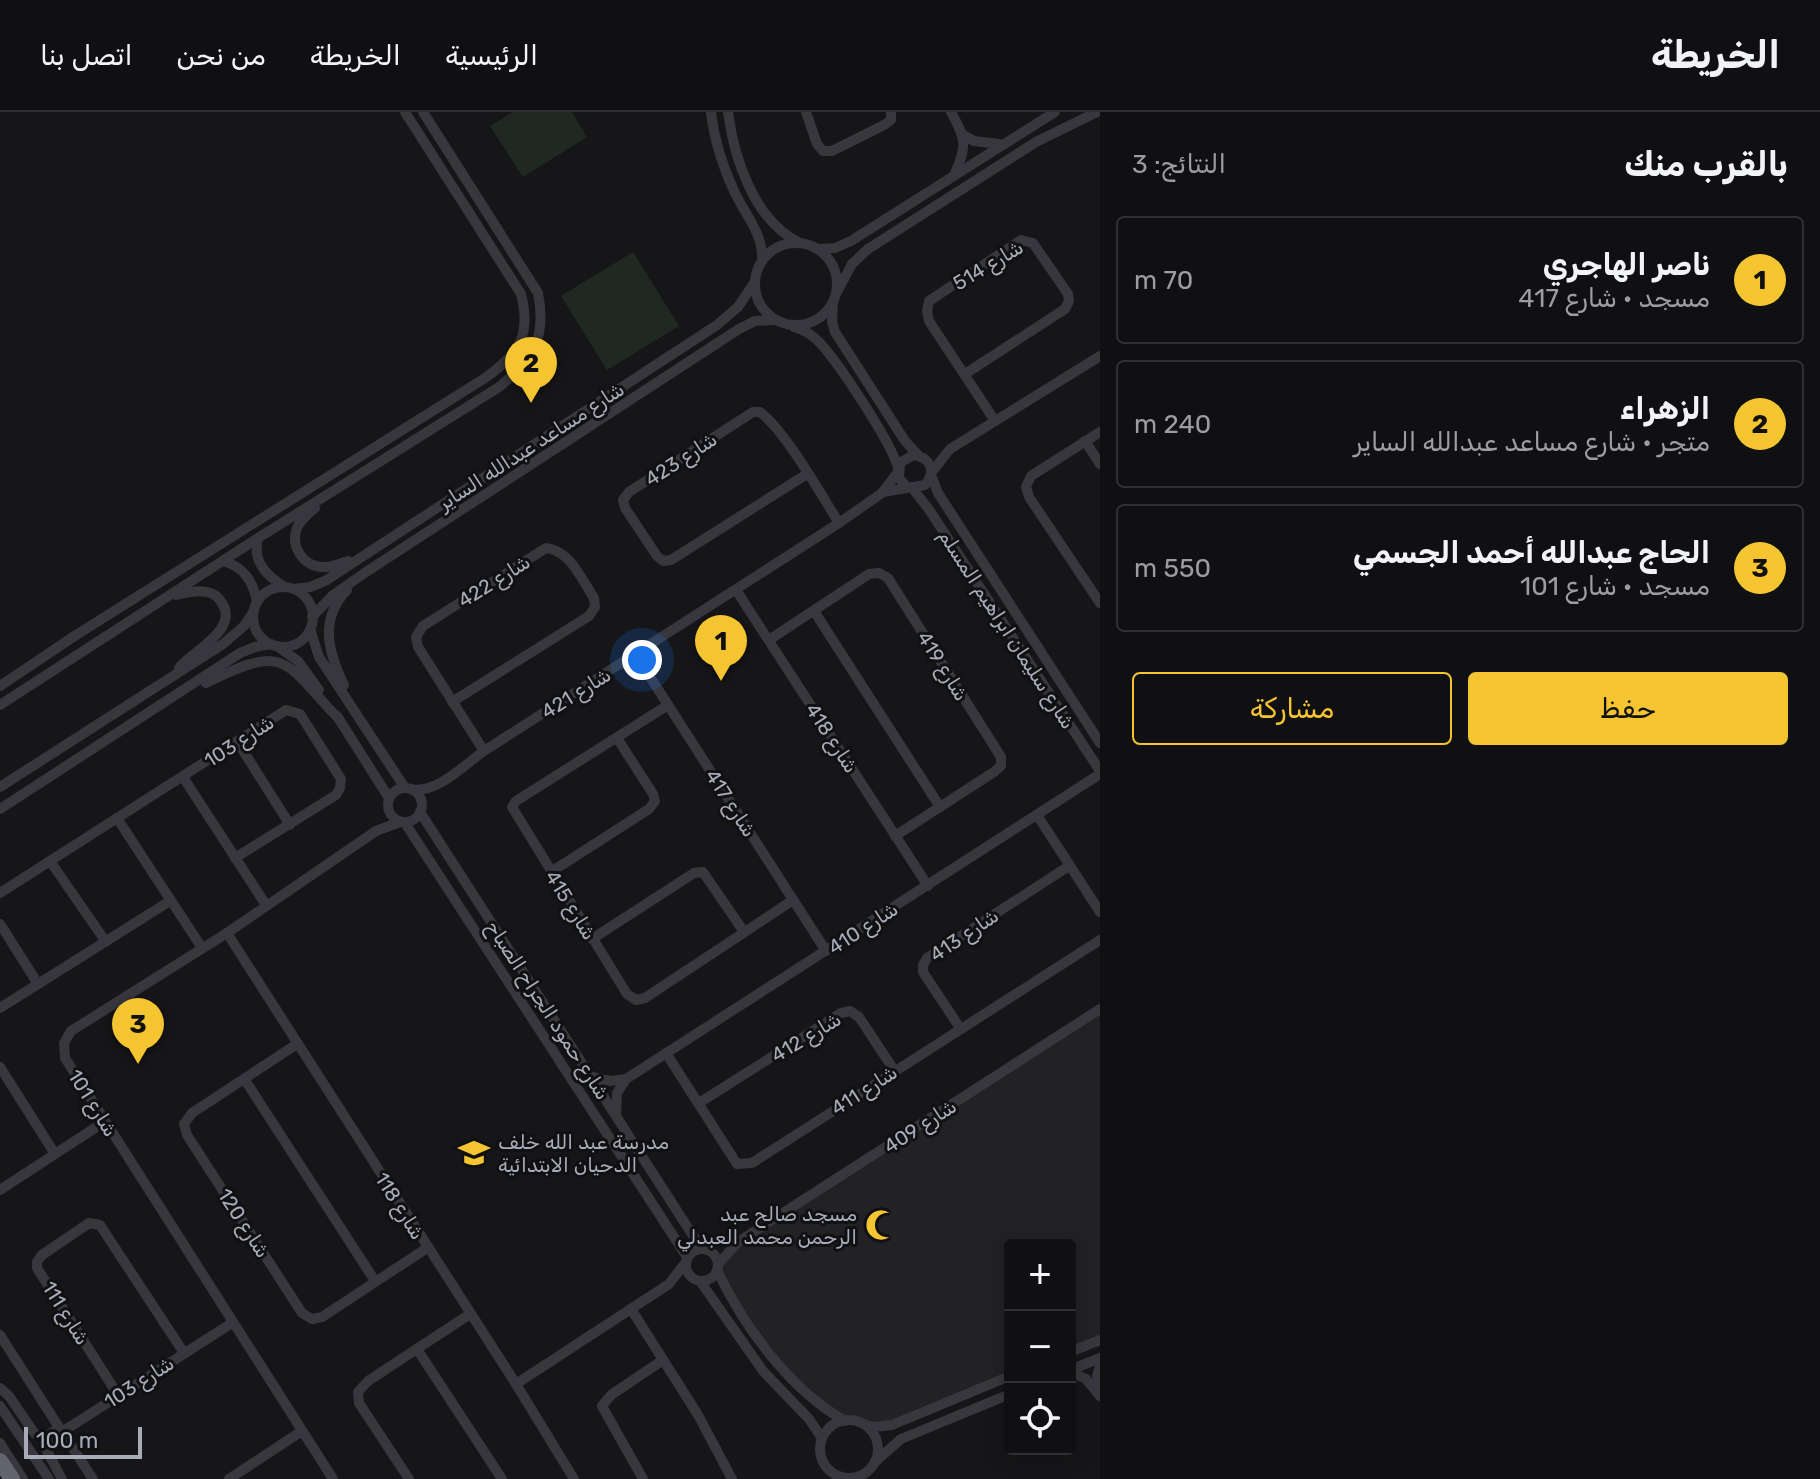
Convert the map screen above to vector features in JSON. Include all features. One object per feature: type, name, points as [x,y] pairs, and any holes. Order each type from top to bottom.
[{"type":"highway","points":[[0,1461],[12,1479]]},
{"type":"street","points":[[0,686],[507,362],[516,351],[525,327],[525,308],[518,289],[405,112]]},
{"type":"street","points":[[0,705],[499,387],[516,374],[533,353],[541,328],[538,293],[423,112]]},
{"type":"street","points":[[711,112],[726,172],[740,205],[760,239],[762,261],[754,283],[756,298],[763,310],[774,320],[800,329],[819,341],[891,449],[902,483],[909,487],[925,485],[950,449]]},
{"type":"street","points":[[728,112],[743,169],[759,202],[780,230],[801,244],[817,249],[835,248],[851,241],[1055,112]]},
{"type":"street","points":[[806,112],[817,144],[823,151],[832,151],[884,125],[891,120],[891,112]]},
{"type":"street","points":[[951,112],[963,135],[963,157],[955,174]]},
{"type":"street","points":[[789,325],[815,321],[826,313],[852,264],[868,249],[1036,142],[1097,112]]},
{"type":"street","points":[[963,135],[974,141],[1002,145]]},
{"type":"street","points":[[463,202],[470,201],[476,194]]},
{"type":"street","name":"شارع 514","points":[[965,374],[1065,309],[1069,301],[1068,294],[1033,243],[1027,240],[1021,240],[929,301],[927,311],[929,321],[995,421]]},
{"type":"street","points":[[762,261],[779,247],[801,244]]},
{"type":"street","points":[[817,249],[834,269],[837,281],[831,312],[835,332],[905,441],[928,461],[932,474]]},
{"type":"street","points":[[518,289],[523,281],[532,282]]},
{"type":"street","name":"شارع مساعد عبدالله الساير","points":[[290,588],[317,585],[725,320],[754,283]]},
{"type":"street","name":"شارع مساعد عبدالله الساير","points":[[311,623],[333,595],[366,572],[739,329],[755,321],[774,320]]},
{"type":"street","points":[[898,470],[904,459],[950,449],[1100,356]]},
{"type":"street","points":[[849,385],[852,375],[863,375]]},
{"type":"street","name":"شارع 423","points":[[807,474],[671,560],[663,561],[657,556],[625,508],[623,500],[629,492],[753,412],[760,412],[769,419],[807,474],[839,523]]},
{"type":"street","points":[[1100,432],[1031,476],[1026,487],[1027,494],[1100,603]]},
{"type":"street","points":[[1085,441],[1100,464]]},
{"type":"street","points":[[362,456],[371,457],[370,467]]},
{"type":"street","name":"شارع 421","points":[[421,808],[432,788],[484,751],[839,523],[882,493],[898,470]]},
{"type":"street","name":"شارع سليمان ابراهيم المسلم","points":[[932,474],[938,493],[1100,743]]},
{"type":"street","name":"شارع 421","points":[[882,493],[909,487]]},
{"type":"street","name":"شارع سليمان ابراهيم المسلم","points":[[909,487],[925,502],[1100,773]]},
{"type":"street","points":[[328,494],[297,528],[295,540],[298,552],[311,564],[322,567],[358,558]]},
{"type":"street","points":[[223,561],[244,572],[253,586],[253,619],[258,634],[303,665],[339,719],[389,803],[395,819],[403,822],[414,819],[421,808],[416,793],[408,789],[316,652],[308,600],[270,577],[258,561],[258,538]]},
{"type":"street","name":"شارع 422","points":[[452,702],[589,616],[595,607],[594,598],[566,555],[546,548],[423,626],[416,637],[418,647],[452,702],[484,751]]},
{"type":"street","points":[[350,705],[330,654],[328,629],[332,612],[340,598],[366,572]]},
{"type":"street","name":"شارع 419","points":[[769,640],[869,574],[879,573],[888,578],[1001,757],[1001,766],[994,772],[895,836]]},
{"type":"street","points":[[0,787],[231,639],[269,591],[290,588]]},
{"type":"street","name":"شارع 418","points":[[736,590],[928,886]]},
{"type":"street","points":[[156,603],[189,592],[207,592],[220,600],[225,612],[221,630],[187,659],[173,677]]},
{"type":"street","points":[[814,611],[940,807]]},
{"type":"street","points":[[1006,627],[1014,625],[1020,618]]},
{"type":"street","points":[[0,809],[240,653],[255,647],[297,643],[311,623]]},
{"type":"street","points":[[1013,639],[1027,629]]},
{"type":"street","points":[[73,637],[72,647],[81,651]]},
{"type":"street","name":"شارع 417","points":[[636,655],[826,951]]},
{"type":"street","points":[[168,701],[241,666],[269,661],[293,670],[339,719]]},
{"type":"street","points":[[333,709],[336,703],[350,705]]},
{"type":"street","name":"شارع 415","points":[[668,705],[516,801],[512,807],[627,994],[636,1000],[645,998],[793,900]]},
{"type":"street","name":"شارع 103","points":[[0,893],[286,710],[300,714],[341,779],[340,788],[336,795],[235,858]]},
{"type":"street","points":[[551,872],[649,809],[655,801],[617,738]]},
{"type":"street","points":[[237,741],[290,825]]},
{"type":"street","name":"شارع 410","points":[[626,1079],[1100,773]]},
{"type":"street","points":[[183,777],[266,905]]},
{"type":"street","points":[[389,803],[396,791],[408,789],[421,792],[432,788]]},
{"type":"street","name":"شارع 101","points":[[376,831],[389,803]]},
{"type":"street","name":"شارع حمود الجراح الصباح","points":[[421,808],[458,871],[704,1249]]},
{"type":"street","points":[[1037,815],[1100,912]]},
{"type":"street","points":[[117,818],[202,948]]},
{"type":"street","name":"شارع 101","points":[[333,1479],[104,1122],[65,1058],[64,1043],[71,1031],[227,933],[376,831],[403,822]]},
{"type":"street","name":"شارع حمود الجراح الصباح","points":[[403,822],[687,1260]]},
{"type":"street","points":[[50,861],[106,942]]},
{"type":"street","name":"شارع 413","points":[[960,1028],[923,972],[927,958],[1069,866]]},
{"type":"street","points":[[443,880],[458,871]]},
{"type":"street","points":[[592,939],[694,873],[703,872],[744,932]]},
{"type":"street","points":[[0,1008],[170,901]]},
{"type":"street","points":[[0,924],[38,984]]},
{"type":"street","name":"شارع 118","points":[[227,933],[574,1479]]},
{"type":"street","name":"شارع 411","points":[[666,1053],[737,1164],[752,1163],[1100,940]]},
{"type":"street","name":"شارع 409","points":[[718,1267],[738,1242],[1100,1009]]},
{"type":"street","name":"شارع 412","points":[[699,1103],[841,1013],[850,1011],[859,1017],[894,1070]]},
{"type":"street","points":[[546,1040],[552,1032],[561,1030]]},
{"type":"street","name":"شارع 120","points":[[297,1044],[192,1113],[184,1124],[187,1135],[293,1301],[302,1313],[312,1319],[322,1317],[427,1248]]},
{"type":"street","points":[[0,1067],[55,1154]]},
{"type":"street","points":[[592,1077],[610,1081],[626,1079]]},
{"type":"street","points":[[616,1114],[617,1093],[626,1079]]},
{"type":"street","points":[[245,1080],[375,1281]]},
{"type":"street","points":[[0,1190],[104,1122]]},
{"type":"street","name":"شارع 111","points":[[118,1395],[37,1268],[42,1255],[89,1223],[100,1225],[184,1353]]},
{"type":"street","name":"شارع 409","points":[[704,1249],[738,1242]]},
{"type":"street","points":[[516,1384],[669,1284],[693,1251],[704,1249],[714,1253],[718,1267],[751,1325],[790,1378],[818,1403],[845,1421],[873,1427],[892,1425],[1004,1378]]},
{"type":"street","points":[[687,1260],[688,1273],[698,1280],[770,1379],[804,1413],[822,1438]]},
{"type":"street","points":[[669,1284],[708,1280],[718,1267]]},
{"type":"street","points":[[631,1309],[698,1415],[732,1479]]},
{"type":"street","points":[[409,1479],[359,1403],[358,1392],[368,1381],[470,1314]]},
{"type":"street","name":"شارع 103","points":[[62,1432],[232,1323]]},
{"type":"street","points":[[737,1334],[747,1331],[751,1325]]},
{"type":"street","points":[[0,1335],[93,1479]]},
{"type":"street","points":[[1076,1350],[1100,1340]]},
{"type":"street","points":[[417,1349],[502,1479]]},
{"type":"street","points":[[1076,1368],[1100,1358]]},
{"type":"street","points":[[643,1479],[602,1406],[611,1395],[663,1360]]},
{"type":"street","points":[[1100,1366],[1097,1376],[1100,1395]]},
{"type":"street","points":[[1076,1374],[1086,1379],[1100,1395]]},
{"type":"street","points":[[0,1388],[35,1434],[45,1437],[56,1430],[62,1432]]},
{"type":"street","points":[[824,1464],[839,1476],[849,1478],[868,1471],[885,1450],[901,1439],[1004,1396]]},
{"type":"street","points":[[0,1406],[49,1479]]},
{"type":"street","points":[[831,1479],[820,1447],[822,1438],[831,1426],[845,1421]]},
{"type":"street","points":[[861,1423],[869,1429],[877,1445],[868,1471]]},
{"type":"street","points":[[229,1479],[302,1431]]},
{"type":"street","points":[[62,1432],[52,1440],[47,1451],[62,1479]]},
{"type":"street","points":[[0,1443],[23,1479]]},
{"type":"shaded area","points":[[513,112],[572,112],[587,137],[523,177],[490,126]]},
{"type":"shaded area","points":[[633,252],[679,326],[607,370],[561,296]]},
{"type":"shaded area","points":[[1100,1012],[1100,1340],[1076,1350],[1076,1239],[1004,1239],[1004,1378],[873,1427],[845,1421],[781,1368],[734,1300],[718,1264],[722,1258]]},
{"type":"place","name":"الزهراء","points":[[531,403]]},
{"type":"place","name":"ناصر الهاجري","points":[[721,681]]},
{"type":"place","name":"الحاج عبدالله أحمد الجسمي","points":[[138,1064]]},
{"type":"place","name":"مدرسة عبد الله خلف الدحيان الابتدائية","points":[[474,1153]]},
{"type":"place","name":"مسجد صالح عبد الرحمن محمد العبدلي","points":[[881,1225]]}]
